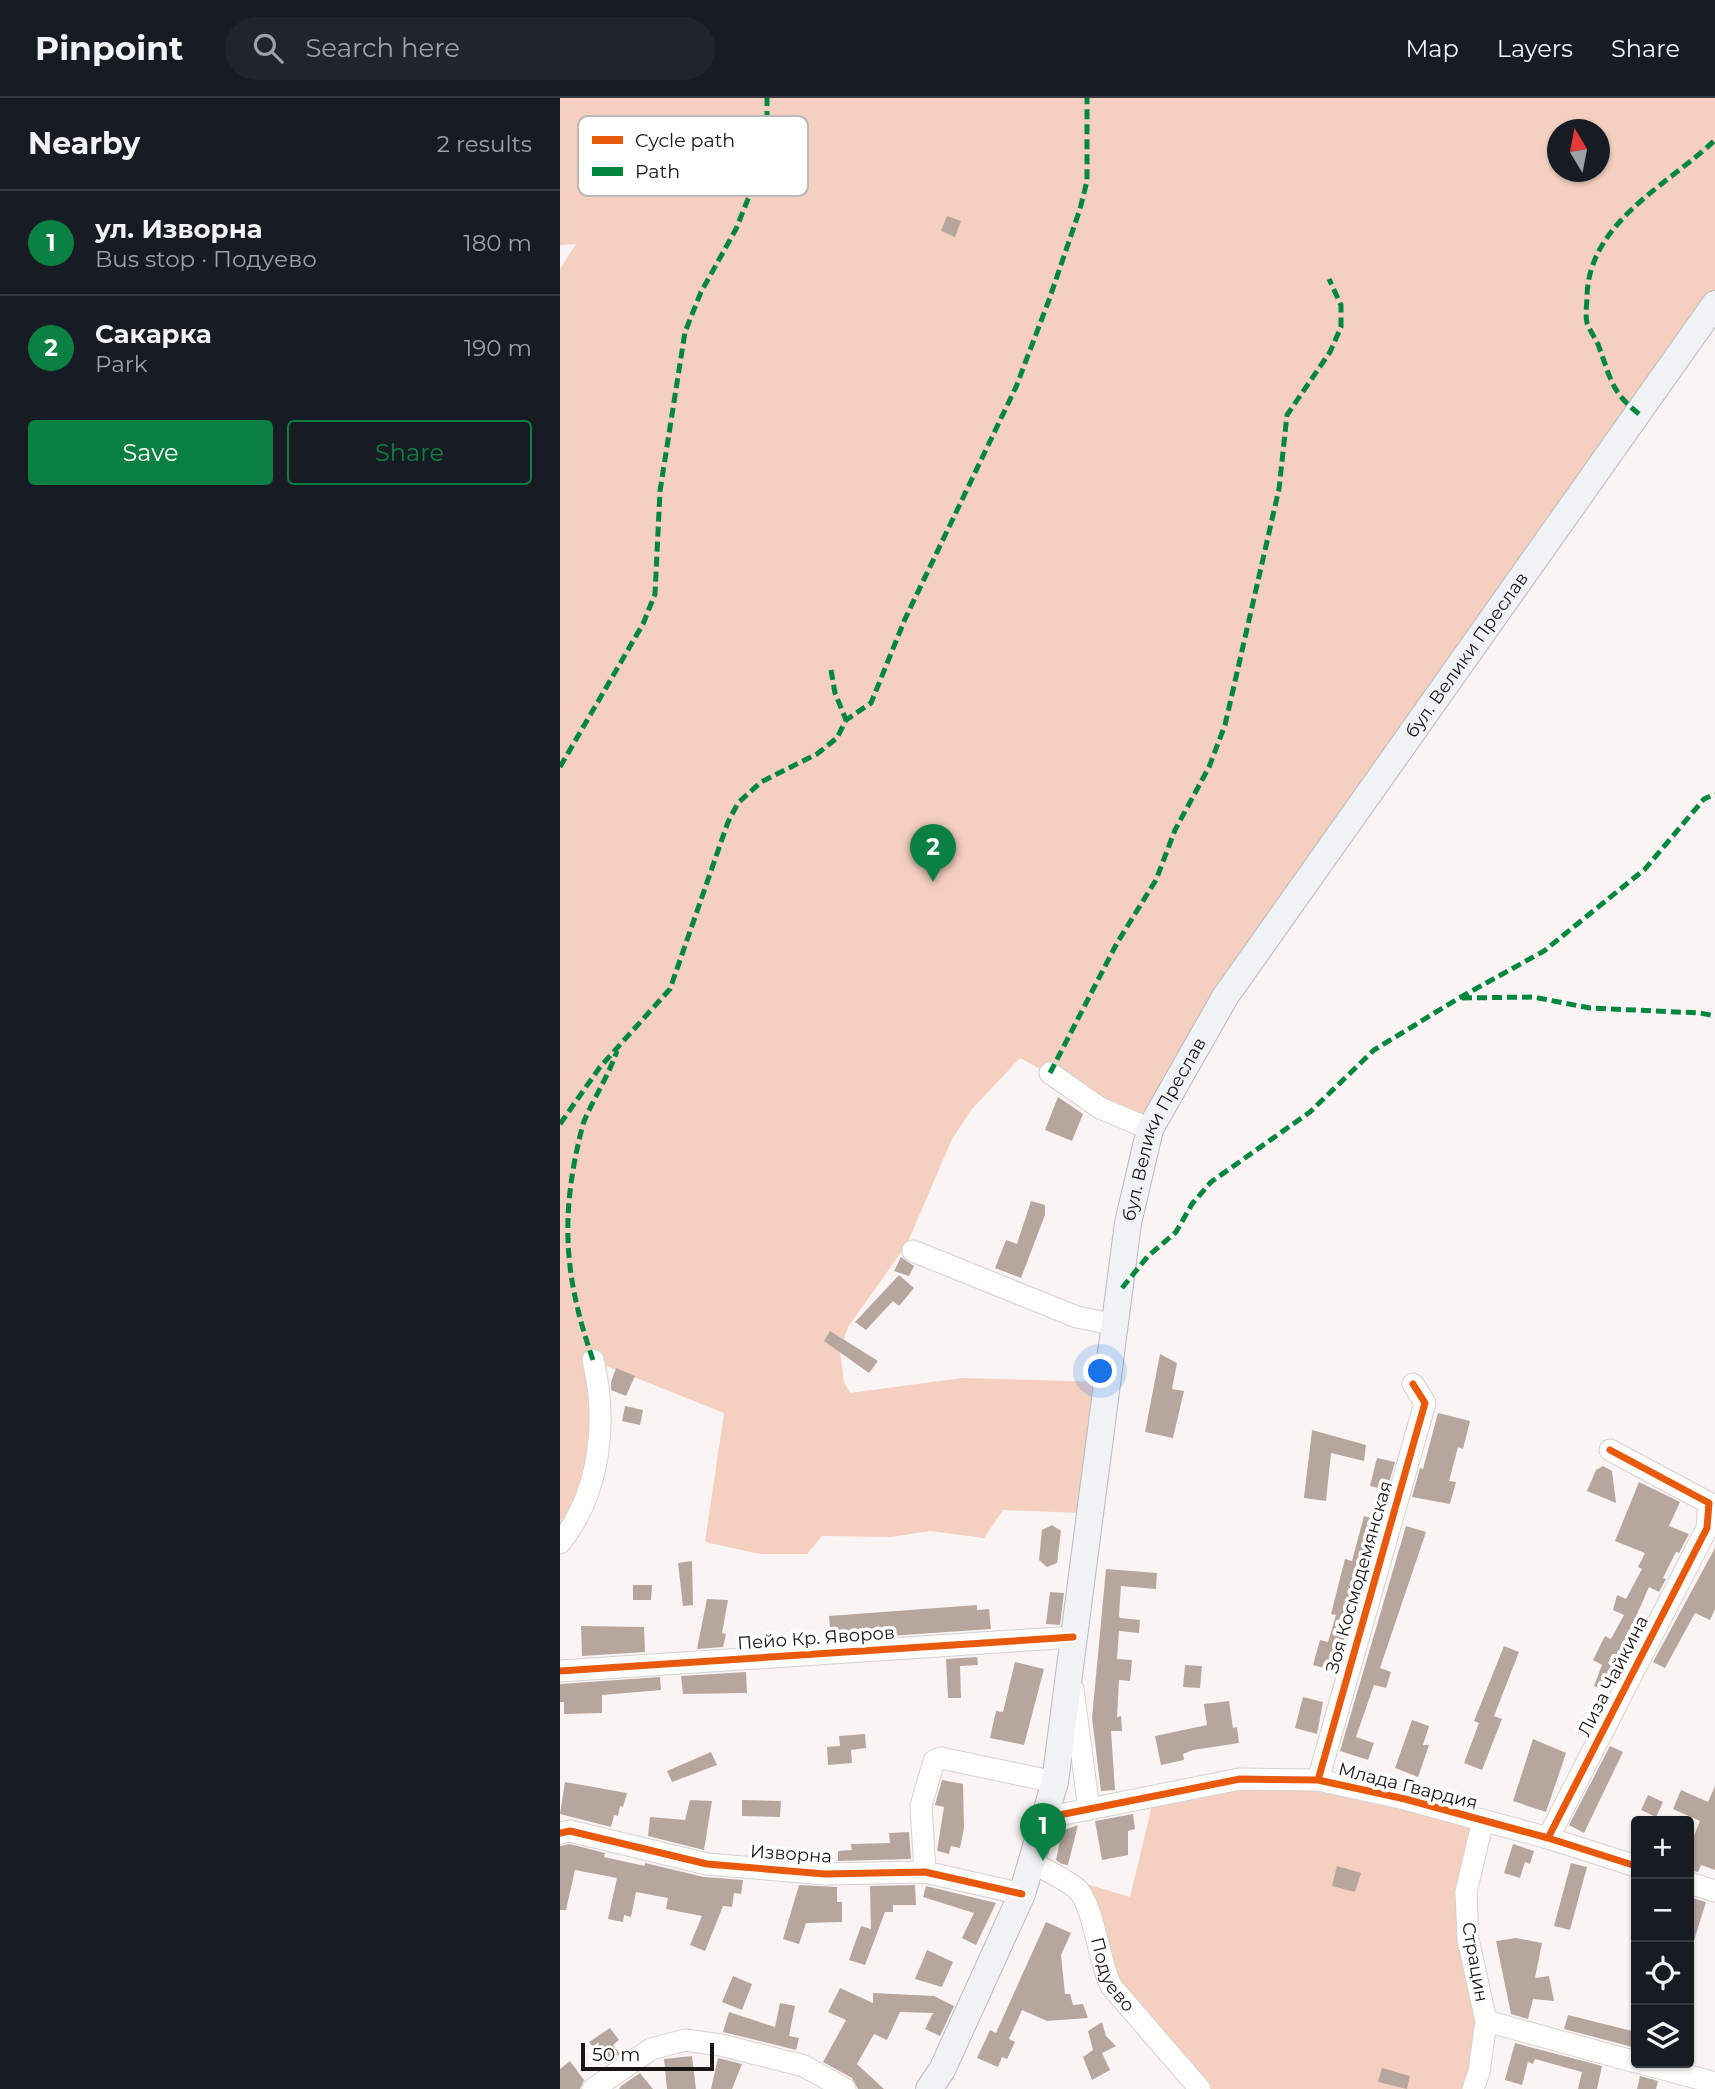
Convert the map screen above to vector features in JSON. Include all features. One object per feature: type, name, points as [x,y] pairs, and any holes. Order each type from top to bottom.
[{"type":"main road","name":"бул. Велики Преслав","points":[[940,2083],[1022,1894],[1055,1782],[1071,1673],[1092,1479],[1117,1325],[1128,1223],[1150,1129],[1225,997],[1715,304]]},
{"type":"street","points":[[1050,1073],[1100,1108],[1150,1129]]},
{"type":"street","points":[[913,1251],[1077,1317],[1117,1325]]},
{"type":"street","points":[[560,1543],[575,1525],[590,1493],[598,1450],[598,1380],[593,1360]]},
{"type":"street","name":"Зоя Космодемянская","points":[[1318,1780],[1424,1403],[1413,1384]]},
{"type":"street","name":"Лиза Чайкина","points":[[1548,1838],[1711,1531],[1710,1503],[1610,1450]]},
{"type":"street","name":"Пейо Кр. Яворов","points":[[560,1671],[1073,1637]]},
{"type":"street","points":[[1071,1673],[1090,1808]]},
{"type":"street","points":[[925,1872],[920,1806],[934,1761],[942,1758],[1055,1782]]},
{"type":"street","name":"Млада Гвардия","points":[[1044,1818],[1240,1779],[1318,1780],[1483,1820],[1631,1864]]},
{"type":"street","name":"Страцин","points":[[1473,2089],[1486,2021],[1468,1939],[1466,1892],[1483,1820]]},
{"type":"street","name":"Изворна","points":[[560,1833],[570,1832],[707,1864],[825,1874],[925,1872],[1022,1894]]},
{"type":"street","name":"Подуево","points":[[1031,1862],[1079,1890],[1088,1906],[1102,1967],[1111,1986],[1200,2089]]},
{"type":"street","points":[[1694,1885],[1715,1892]]},
{"type":"street","name":"Страцин","points":[[1486,2021],[1631,2060]]},
{"type":"street","points":[[593,2089],[651,2049],[685,2040],[721,2045],[804,2066],[845,2089]]},
{"type":"street","name":"Страцин","points":[[1660,2068],[1715,2083]]},
{"type":"shaded area","points":[[560,98],[1715,98],[1715,304],[1150,1129],[1020,1058],[972,1109],[952,1139],[907,1244],[848,1327],[840,1352],[844,1382],[850,1393],[962,1378],[1102,1382],[1081,1513],[1003,1510],[984,1538],[930,1531],[891,1537],[822,1536],[807,1554],[760,1554],[705,1542],[724,1413],[594,1361],[598,1450],[560,1543],[560,269],[576,244],[560,245]]},
{"type":"shaded area","points":[[1318,1780],[1483,1820],[1466,1892],[1486,2021],[1473,2089],[1200,2089],[1111,1986],[1088,1906],[1087,1884],[1130,1897],[1154,1797]]},
{"type":"building","points":[[947,216],[961,221],[955,237],[941,231]]},
{"type":"building","points":[[1058,1097],[1083,1114],[1072,1141],[1045,1130]]},
{"type":"building","points":[[1031,1201],[1045,1205],[1045,1215],[1021,1278],[995,1268],[1006,1240],[1017,1244]]},
{"type":"building","points":[[901,1257],[914,1266],[909,1276],[894,1271]]},
{"type":"building","points":[[899,1275],[914,1288],[899,1306],[893,1301],[866,1330],[855,1322]]},
{"type":"building","points":[[830,1331],[878,1361],[869,1373],[824,1341]]},
{"type":"building","points":[[1160,1354],[1177,1363],[1172,1389],[1184,1391],[1173,1438],[1145,1432]]},
{"type":"building","points":[[616,1368],[635,1376],[626,1396],[611,1390]]},
{"type":"building","points":[[625,1406],[643,1410],[640,1425],[622,1421]]},
{"type":"building","points":[[1438,1413],[1470,1421],[1463,1449],[1458,1447],[1449,1481],[1456,1482],[1450,1504],[1412,1497],[1420,1468],[1423,1469]]},
{"type":"building","points":[[1312,1430],[1366,1445],[1364,1461],[1331,1453],[1326,1501],[1304,1498]]},
{"type":"building","points":[[1377,1458],[1395,1462],[1387,1490],[1370,1486]]},
{"type":"building","points":[[1603,1466],[1612,1471],[1616,1503],[1587,1491],[1596,1470]]},
{"type":"building","points":[[1639,1482],[1680,1502],[1669,1526],[1689,1534],[1679,1553],[1676,1552],[1659,1592],[1649,1587],[1627,1637],[1634,1641],[1619,1670],[1617,1669],[1608,1692],[1594,1686],[1602,1665],[1593,1660],[1605,1636],[1611,1639],[1624,1615],[1613,1610],[1617,1595],[1626,1599],[1642,1569],[1638,1567],[1645,1553],[1615,1541]]},
{"type":"building","points":[[1364,1516],[1378,1520],[1335,1671],[1313,1665],[1320,1640],[1328,1642],[1336,1615],[1331,1614],[1345,1559],[1352,1561]]},
{"type":"building","points":[[1052,1525],[1061,1531],[1057,1563],[1047,1567],[1039,1560],[1042,1530]]},
{"type":"building","points":[[1406,1526],[1426,1532],[1380,1668],[1391,1672],[1386,1688],[1374,1685],[1356,1737],[1374,1743],[1368,1760],[1340,1751]]},
{"type":"building","points":[[1715,1548],[1715,1609],[1710,1620],[1695,1613],[1665,1668],[1653,1662]]},
{"type":"building","points":[[692,1561],[693,1605],[683,1606],[678,1563]]},
{"type":"building","points":[[1106,1569],[1157,1573],[1156,1589],[1121,1586],[1120,1618],[1140,1620],[1139,1633],[1119,1631],[1117,1659],[1132,1660],[1130,1681],[1119,1680],[1117,1717],[1121,1716],[1122,1731],[1111,1731],[1115,1790],[1101,1791],[1092,1718]]},
{"type":"building","points":[[633,1585],[652,1585],[651,1600],[633,1600]]},
{"type":"building","points":[[1050,1592],[1064,1593],[1060,1625],[1046,1624]]},
{"type":"building","points":[[707,1599],[728,1600],[722,1633],[726,1634],[723,1647],[697,1649]]},
{"type":"building","points":[[977,1605],[977,1610],[989,1609],[991,1629],[831,1640],[829,1616]]},
{"type":"building","points":[[581,1626],[644,1627],[645,1652],[582,1656]]},
{"type":"building","points":[[1504,1646],[1519,1652],[1494,1716],[1502,1719],[1482,1770],[1464,1763],[1479,1723],[1474,1721]]},
{"type":"building","points":[[977,1657],[978,1665],[960,1666],[961,1698],[948,1698],[946,1659]]},
{"type":"building","points":[[1015,1662],[1044,1669],[1024,1745],[990,1738],[996,1711],[1003,1712]]},
{"type":"building","points":[[1185,1665],[1202,1666],[1200,1688],[1183,1687]]},
{"type":"building","points":[[746,1672],[747,1693],[683,1694],[681,1676]]},
{"type":"building","points":[[660,1677],[661,1690],[602,1695],[602,1713],[564,1714],[564,1702],[560,1702],[560,1684]]},
{"type":"building","points":[[1303,1697],[1323,1702],[1317,1734],[1295,1728]]},
{"type":"building","points":[[1229,1701],[1233,1728],[1237,1727],[1239,1743],[1193,1750],[1183,1754],[1184,1760],[1161,1765],[1155,1736],[1207,1725],[1204,1704]]},
{"type":"building","points":[[1412,1720],[1429,1726],[1423,1745],[1429,1745],[1418,1777],[1395,1768]]},
{"type":"building","points":[[865,1734],[866,1748],[851,1750],[852,1763],[828,1765],[827,1747],[840,1746],[839,1736]]},
{"type":"building","points":[[1533,1739],[1566,1753],[1546,1812],[1513,1801]]},
{"type":"building","points":[[1610,1746],[1623,1752],[1584,1833],[1569,1825]]},
{"type":"building","points":[[711,1752],[717,1765],[672,1782],[667,1771]]},
{"type":"building","points":[[942,1780],[963,1784],[964,1828],[960,1848],[951,1846],[949,1854],[937,1851],[944,1807],[935,1805]]},
{"type":"building","points":[[565,1782],[627,1793],[618,1816],[614,1815],[611,1827],[560,1814]]},
{"type":"building","points":[[1715,1786],[1715,1870],[1701,1865],[1698,1872],[1694,1871],[1694,1836],[1700,1821],[1694,1816],[1673,1809],[1681,1790],[1708,1802]]},
{"type":"building","points":[[1648,1795],[1663,1802],[1656,1816],[1641,1810]]},
{"type":"building","points":[[690,1800],[712,1801],[704,1850],[648,1836],[650,1817],[685,1820]]},
{"type":"building","points":[[742,1800],[781,1801],[780,1817],[742,1816]]},
{"type":"building","points":[[1133,1814],[1135,1829],[1128,1831],[1128,1855],[1102,1860],[1095,1821]]},
{"type":"building","points":[[1078,1825],[1068,1865],[1062,1864],[1056,1860],[1062,1831]]},
{"type":"building","points":[[909,1832],[911,1859],[838,1861],[838,1851],[852,1850],[851,1844],[890,1843],[889,1833]]},
{"type":"building","points":[[570,1844],[605,1853],[604,1857],[645,1866],[645,1863],[704,1877],[743,1880],[741,1894],[734,1893],[732,1907],[723,1906],[705,1951],[690,1945],[702,1916],[666,1909],[668,1898],[636,1892],[631,1917],[624,1915],[623,1922],[608,1919],[617,1878],[575,1870],[566,1910],[560,1910],[560,1846]]},
{"type":"building","points":[[1513,1844],[1534,1851],[1530,1864],[1525,1862],[1520,1878],[1504,1873]]},
{"type":"building","points":[[1571,1863],[1587,1867],[1570,1930],[1554,1926]]},
{"type":"building","points":[[1337,1866],[1361,1873],[1355,1892],[1332,1886]]},
{"type":"building","points":[[799,1885],[837,1887],[837,1902],[842,1902],[842,1922],[806,1923],[799,1944],[783,1939]]},
{"type":"building","points":[[915,1885],[916,1905],[893,1905],[893,1912],[885,1912],[865,1965],[849,1960],[861,1926],[871,1929],[870,1886]]},
{"type":"building","points":[[926,1886],[996,1903],[976,1945],[962,1938],[974,1913],[923,1897]]},
{"type":"building","points":[[1694,1898],[1706,1902],[1694,1941]]},
{"type":"building","points":[[1046,1922],[1071,1933],[1061,1955],[1065,1994],[1070,1994],[1073,2005],[1083,2004],[1088,2018],[1047,2021],[1022,2010],[1009,2039],[1015,2042],[1007,2059],[1002,2057],[998,2067],[977,2058],[990,2030],[996,2033]]},
{"type":"building","points":[[1516,1938],[1542,1943],[1535,1978],[1549,1976],[1554,2001],[1533,1999],[1528,2019],[1511,2014],[1496,1941]]},
{"type":"building","points":[[927,1950],[953,1962],[942,1987],[915,1979]]},
{"type":"building","points":[[733,1976],[752,1984],[742,2010],[722,2002]]},
{"type":"building","points":[[840,1988],[873,2003],[873,1993],[934,1996],[954,2006],[940,2036],[925,2029],[933,2013],[900,2012],[887,2040],[874,2034],[857,2064],[884,2089],[858,2089],[852,2078],[823,2062],[846,2020],[828,2012]]},
{"type":"building","points":[[780,2003],[795,2006],[789,2036],[799,2038],[796,2050],[723,2032],[729,2012],[775,2027]]},
{"type":"building","points":[[1568,2015],[1631,2031],[1631,2047],[1564,2029]]},
{"type":"building","points":[[1102,2022],[1106,2036],[1116,2046],[1102,2053],[1110,2070],[1092,2080],[1083,2057],[1093,2050],[1088,2031]]},
{"type":"building","points":[[610,2028],[619,2040],[613,2045],[620,2054],[606,2064],[589,2042]]},
{"type":"building","points":[[1515,2043],[1602,2066],[1597,2089],[1578,2089],[1582,2072],[1535,2059],[1533,2064],[1528,2062],[1522,2085],[1505,2080]]},
{"type":"building","points":[[692,2056],[696,2089],[667,2089],[664,2059]]},
{"type":"building","points":[[718,2058],[742,2064],[732,2089],[711,2089]]},
{"type":"building","points":[[570,2061],[584,2080],[580,2089],[560,2089],[560,2069]]},
{"type":"building","points":[[1382,2068],[1410,2076],[1407,2089],[1378,2082]]},
{"type":"building","points":[[640,2073],[653,2089],[619,2089],[621,2086]]},
{"type":"building","points":[[1640,2076],[1658,2081],[1656,2089],[1637,2089]]},
{"type":"marked path","points":[[767,98],[767,116]]},
{"type":"marked path","points":[[560,1124],[600,1067],[670,989],[728,822],[738,803],[761,782],[817,754],[837,738],[846,720],[871,703],[905,619],[1016,387],[1049,300],[1087,181],[1087,98]]},
{"type":"marked path","points":[[1639,414],[1617,392],[1587,323],[1591,270],[1601,247],[1634,207],[1715,140]]},
{"type":"marked path","points":[[560,767],[643,624],[655,594],[660,491],[685,332],[701,292],[736,229],[749,196]]},
{"type":"marked path","points":[[1050,1073],[1117,943],[1156,880],[1175,830],[1209,767],[1225,725],[1279,489],[1287,415],[1330,352],[1341,327],[1341,305],[1329,279]]},
{"type":"marked path","points":[[831,670],[835,693],[846,720]]},
{"type":"marked path","points":[[1122,1288],[1148,1256],[1176,1232],[1192,1204],[1211,1182],[1310,1112],[1374,1050],[1459,998],[1544,951],[1645,869],[1704,799],[1715,794]]},
{"type":"marked path","points":[[1462,998],[1533,997],[1590,1008],[1715,1016]]},
{"type":"marked path","points":[[593,1360],[583,1329],[571,1271],[568,1215],[583,1124],[617,1051]]},
{"type":"cycle path","points":[[1318,1780],[1425,1403],[1413,1384]]},
{"type":"cycle path","points":[[1548,1838],[1707,1528],[1709,1503],[1610,1450]]},
{"type":"cycle path","points":[[560,1671],[1073,1637]]},
{"type":"cycle path","points":[[1044,1818],[1240,1779],[1318,1780],[1405,1799],[1548,1838],[1631,1864]]},
{"type":"cycle path","points":[[560,1833],[570,1831],[707,1864],[825,1874],[925,1872],[1022,1894]]},
{"type":"place","name":"Сакарка","points":[[933,882]]},
{"type":"place","name":"ул. Изворна","points":[[1043,1861]]}]
